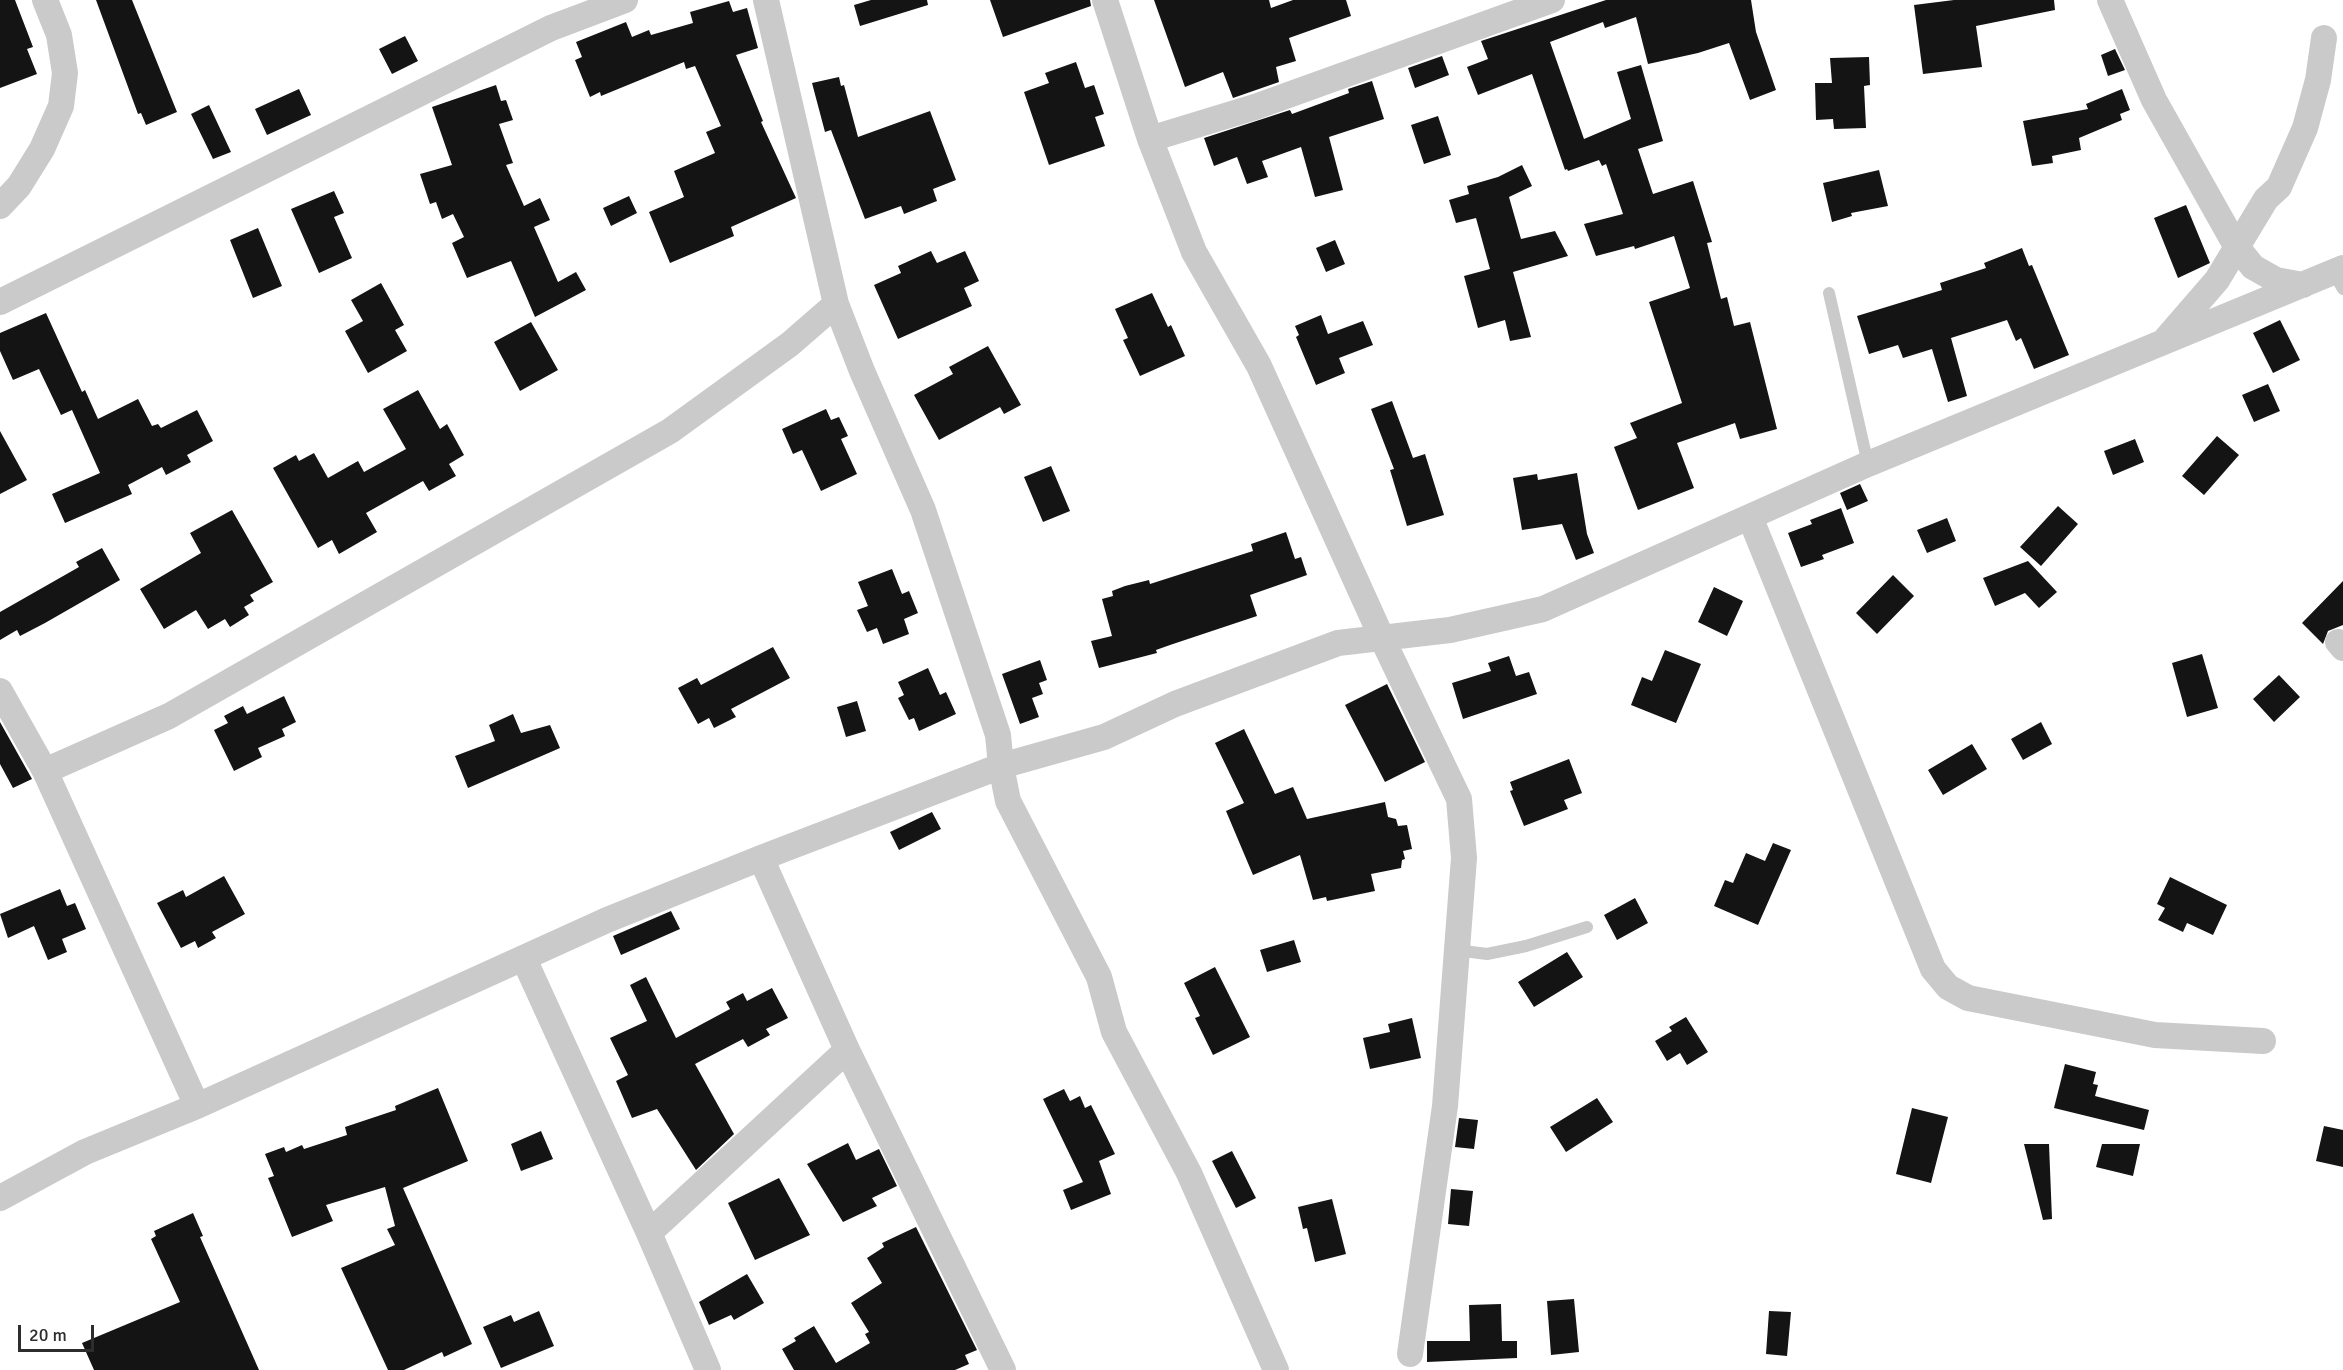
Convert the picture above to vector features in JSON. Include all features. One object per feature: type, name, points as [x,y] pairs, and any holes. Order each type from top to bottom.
[{"type":"street","points":[[0,206],[19,186],[42,149],[61,106],[65,73],[59,35],[45,0]]},
{"type":"street","points":[[0,302],[551,28],[625,0]]},
{"type":"street","points":[[766,0],[836,304],[862,371],[924,510],[998,735],[1008,801],[1099,977],[1114,1032],[1189,1173],[1276,1370]]},
{"type":"street","points":[[1105,0],[1150,139],[1194,252],[1259,366],[1381,636],[1459,799],[1464,858],[1445,1106],[1410,1354]]},
{"type":"street","points":[[1150,139],[1255,107],[1552,0]]},
{"type":"street","points":[[2110,0],[2154,100],[2236,246],[2253,267],[2276,280],[2303,285]]},
{"type":"street","points":[[2161,345],[2217,280],[2266,199],[2279,187],[2305,128],[2318,80],[2324,38]]},
{"type":"street","points":[[0,1198],[85,1152],[197,1106],[607,920],[760,858],[1001,766],[1104,736],[1175,704],[1338,643],[1381,636],[1450,630],[1543,609],[1868,464],[2303,285],[2340,276]]},
{"type":"street","points":[[45,771],[169,716],[670,431],[790,344],[836,304]]},
{"type":"street","points":[[1750,517],[1933,969],[1947,987],[1968,998],[2155,1035],[2264,1041]]},
{"type":"street","points":[[0,692],[45,771],[197,1106]]},
{"type":"street","points":[[760,858],[847,1050],[1003,1370]]},
{"type":"street","points":[[524,959],[649,1233],[708,1370]]},
{"type":"street","points":[[649,1233],[847,1050]]},
{"type":"lane","points":[[1829,293],[1868,464]]},
{"type":"lane","points":[[1456,950],[1487,954],[1526,946],[1587,927]]},
{"type":"building","points":[[0,0],[15,0],[33,47],[27,49],[37,74],[0,88]]},
{"type":"building","points":[[96,0],[132,0],[177,112],[146,125],[141,113],[138,114]]},
{"type":"building","points":[[871,0],[927,0],[928,5],[860,26],[854,5]]},
{"type":"building","points":[[990,0],[1090,0],[1091,6],[1003,37]]},
{"type":"building","points":[[1154,0],[1269,0],[1271,8],[1293,0],[1346,0],[1351,16],[1289,38],[1296,61],[1276,67],[1279,82],[1233,98],[1223,72],[1185,87]]},
{"type":"building","points":[[1606,0],[1751,0],[1756,32],[1776,90],[1750,100],[1729,43],[1698,53],[1648,64],[1636,17],[1605,28],[1603,22],[1550,42],[1584,139],[1631,119],[1617,72],[1641,65],[1663,141],[1638,149],[1653,194],[1693,181],[1712,242],[1707,243],[1721,299],[1727,297],[1734,326],[1750,322],[1777,429],[1740,439],[1735,423],[1677,443],[1694,488],[1638,510],[1614,447],[1637,438],[1630,423],[1682,403],[1649,302],[1690,288],[1674,236],[1635,249],[1634,246],[1596,256],[1584,224],[1623,214],[1606,164],[1602,166],[1599,160],[1568,171],[1565,170],[1532,74],[1478,95],[1467,67],[1488,59],[1481,41]]},
{"type":"building","points":[[1954,0],[2054,0],[2055,10],[1976,26],[1982,67],[1923,74],[1914,5]]},
{"type":"building","points":[[729,1],[733,12],[747,8],[758,48],[736,55],[763,121],[761,122],[796,198],[731,227],[734,236],[670,263],[649,212],[684,197],[674,171],[715,153],[706,132],[721,126],[695,66],[686,69],[684,62],[601,96],[600,92],[590,97],[575,60],[582,57],[576,42],[626,22],[632,37],[649,30],[651,35],[693,23],[690,12]]},
{"type":"building","points":[[405,36],[418,61],[392,74],[379,49]]},
{"type":"building","points":[[2115,49],[2125,70],[2108,76],[2101,55]]},
{"type":"building","points":[[1442,56],[1449,75],[1415,88],[1408,68]]},
{"type":"building","points":[[1869,57],[1870,85],[1864,86],[1866,128],[1834,129],[1833,119],[1816,120],[1815,83],[1832,83],[1830,58]]},
{"type":"building","points":[[1076,62],[1085,88],[1094,85],[1104,114],[1095,117],[1105,146],[1049,165],[1024,92],[1049,83],[1045,73]]},
{"type":"building","points":[[839,77],[841,86],[844,85],[858,137],[930,111],[956,180],[933,189],[937,201],[904,214],[901,206],[865,219],[831,130],[825,132],[812,83]]},
{"type":"building","points":[[1372,81],[1384,119],[1329,137],[1343,190],[1315,197],[1301,147],[1262,161],[1268,177],[1247,184],[1237,157],[1214,166],[1204,138],[1290,110],[1292,114],[1349,93],[1348,89]]},
{"type":"building","points":[[496,85],[501,101],[506,100],[513,120],[499,124],[513,163],[506,165],[524,206],[540,198],[550,220],[534,227],[558,282],[576,272],[586,290],[535,317],[511,261],[467,278],[452,243],[464,237],[453,214],[442,219],[436,202],[430,204],[420,174],[452,165],[432,107]]},
{"type":"building","points":[[299,89],[311,115],[267,135],[255,109]]},
{"type":"building","points":[[2122,89],[2130,110],[2120,114],[2122,120],[2079,138],[2081,150],[2052,156],[2053,163],[2032,166],[2023,121],[2088,109],[2086,104]]},
{"type":"building","points":[[209,105],[231,152],[213,159],[191,114]]},
{"type":"building","points":[[1438,116],[1451,155],[1424,164],[1411,125]]},
{"type":"building","points":[[1522,165],[1532,186],[1509,197],[1521,239],[1555,231],[1568,256],[1513,272],[1531,337],[1510,341],[1505,320],[1478,328],[1464,276],[1490,269],[1476,218],[1456,223],[1449,200],[1469,194],[1467,186],[1498,177]]},
{"type":"building","points":[[1879,170],[1888,206],[1851,213],[1852,216],[1832,222],[1823,183]]},
{"type":"building","points":[[334,191],[344,213],[334,217],[352,258],[319,273],[291,209]]},
{"type":"building","points":[[629,196],[637,213],[611,226],[603,208]]},
{"type":"building","points":[[2186,205],[2210,263],[2178,278],[2154,218]]},
{"type":"building","points":[[258,228],[282,286],[253,298],[230,240]]},
{"type":"building","points":[[1335,240],[1345,264],[1326,272],[1316,248]]},
{"type":"building","points":[[2022,248],[2029,266],[2032,265],[2069,355],[2034,369],[2021,338],[2016,341],[2007,320],[1951,338],[1967,396],[1948,402],[1932,349],[1903,358],[1898,345],[1869,354],[1857,316],[1942,290],[1940,283],[1986,268],[1984,263]]},
{"type":"building","points":[[931,251],[937,263],[965,251],[979,281],[964,288],[972,306],[898,339],[874,285],[901,273],[898,266]]},
{"type":"building","points":[[381,283],[404,325],[395,330],[407,351],[368,373],[345,331],[363,321],[351,300]]},
{"type":"building","points":[[1152,293],[1168,327],[1171,325],[1185,356],[1140,376],[1123,340],[1128,338],[1115,309]]},
{"type":"building","points":[[46,313],[82,392],[85,390],[98,419],[138,399],[152,426],[158,424],[161,428],[197,410],[213,441],[187,455],[191,462],[166,475],[162,467],[128,485],[132,494],[65,523],[52,494],[100,473],[72,410],[61,415],[39,369],[13,380],[0,351],[0,333]]},
{"type":"building","points":[[1321,315],[1328,334],[1363,321],[1373,345],[1339,358],[1345,373],[1316,385],[1296,337],[1299,335],[1295,326]]},
{"type":"building","points":[[2280,320],[2300,360],[2273,373],[2253,333]]},
{"type":"building","points":[[531,322],[558,370],[520,391],[494,342]]},
{"type":"building","points":[[988,346],[1021,405],[1004,414],[1000,407],[939,440],[914,395],[953,374],[949,367]]},
{"type":"building","points":[[2268,384],[2280,411],[2254,422],[2242,395]]},
{"type":"building","points":[[418,390],[440,429],[447,424],[464,455],[449,464],[456,476],[429,491],[423,481],[366,513],[377,532],[339,554],[332,540],[318,548],[273,468],[296,455],[299,461],[314,453],[328,478],[358,461],[364,472],[406,449],[383,409]]},
{"type":"building","points":[[1392,401],[1413,458],[1425,454],[1444,515],[1407,526],[1390,470],[1394,469],[1371,409]]},
{"type":"building","points":[[826,409],[831,420],[839,417],[848,436],[841,439],[857,474],[821,491],[802,450],[793,454],[782,429]]},
{"type":"building","points":[[0,431],[27,480],[0,494]]},
{"type":"building","points":[[2217,436],[2239,455],[2204,495],[2182,476]]},
{"type":"building","points":[[2135,439],[2144,462],[2113,475],[2104,451]]},
{"type":"building","points":[[1051,466],[1070,511],[1043,522],[1024,477]]},
{"type":"building","points":[[1577,473],[1587,534],[1594,553],[1576,560],[1562,524],[1522,530],[1513,478],[1537,474],[1538,480]]},
{"type":"building","points":[[1860,484],[1868,501],[1847,510],[1840,493]]},
{"type":"building","points":[[2058,506],[2078,524],[2041,566],[2020,547]]},
{"type":"building","points":[[1841,508],[1854,543],[1822,555],[1824,559],[1801,567],[1788,533],[1812,524],[1810,520]]},
{"type":"building","points":[[232,510],[273,582],[250,595],[254,601],[244,607],[249,615],[230,627],[225,619],[208,629],[196,610],[164,629],[140,589],[201,553],[190,533]]},
{"type":"building","points":[[1947,518],[1956,541],[1927,553],[1917,530]]},
{"type":"building","points":[[1286,532],[1295,559],[1301,557],[1307,575],[1250,595],[1257,616],[1156,650],[1157,653],[1099,668],[1091,641],[1112,636],[1102,599],[1113,596],[1112,591],[1149,580],[1150,584],[1253,551],[1251,544]]},
{"type":"building","points":[[102,548],[120,580],[20,636],[17,630],[0,640],[0,612],[79,567],[76,562]]},
{"type":"building","points":[[2028,561],[2057,592],[2039,608],[2025,593],[1995,606],[1983,578]]},
{"type":"building","points":[[892,569],[902,594],[909,591],[918,613],[904,619],[909,634],[883,644],[877,628],[867,632],[857,610],[868,606],[858,582]]},
{"type":"building","points":[[1893,575],[1914,596],[1877,634],[1856,613]]},
{"type":"building","points":[[2343,581],[2343,625],[2328,631],[2323,644],[2302,623]]},
{"type":"building","points":[[1714,587],[1743,601],[1727,636],[1698,622]]},
{"type":"building","points":[[773,647],[790,678],[731,709],[736,717],[714,728],[709,718],[698,724],[678,688],[697,678],[701,685]]},
{"type":"building","points":[[1665,650],[1701,664],[1676,723],[1631,705],[1642,677],[1652,681]]},
{"type":"building","points":[[2202,654],[2218,708],[2187,717],[2172,663]]},
{"type":"building","points":[[1509,656],[1516,676],[1529,672],[1537,694],[1463,719],[1452,683],[1491,671],[1488,663]]},
{"type":"building","points":[[1040,660],[1047,680],[1039,683],[1043,694],[1032,698],[1039,717],[1020,724],[1002,674]]},
{"type":"building","points":[[928,668],[940,695],[946,692],[956,714],[919,731],[914,718],[909,720],[898,698],[904,695],[898,682]]},
{"type":"building","points":[[2279,675],[2300,697],[2274,722],[2253,699]]},
{"type":"building","points":[[1387,684],[1425,762],[1385,782],[1345,705]]},
{"type":"building","points":[[284,696],[296,722],[282,729],[285,736],[258,748],[262,757],[234,771],[214,730],[228,723],[224,716],[243,706],[247,714]]},
{"type":"building","points":[[857,701],[866,731],[846,737],[837,707]]},
{"type":"building","points":[[513,714],[521,733],[550,725],[560,748],[468,788],[455,756],[495,741],[489,725]]},
{"type":"building","points":[[0,722],[32,779],[13,788],[0,764]]},
{"type":"building","points":[[2041,722],[2052,744],[2023,760],[2011,739]]},
{"type":"building","points":[[1244,729],[1275,794],[1293,787],[1307,819],[1385,802],[1388,817],[1396,819],[1398,826],[1407,825],[1412,849],[1403,851],[1405,859],[1402,860],[1401,868],[1371,874],[1375,891],[1327,901],[1326,897],[1313,900],[1300,855],[1253,875],[1226,811],[1244,803],[1215,743]]},
{"type":"building","points":[[1972,744],[1987,769],[1943,795],[1928,770]]},
{"type":"building","points":[[1569,759],[1582,793],[1564,800],[1568,809],[1524,826],[1510,791],[1513,790],[1510,782]]},
{"type":"building","points":[[932,812],[941,829],[899,850],[890,832]]},
{"type":"building","points":[[1773,843],[1791,850],[1758,925],[1714,906],[1725,880],[1733,883],[1746,853],[1765,861]]},
{"type":"building","points":[[224,876],[245,914],[212,932],[216,938],[198,948],[195,941],[181,948],[157,903],[183,890],[186,897]]},
{"type":"building","points":[[2170,877],[2227,905],[2213,935],[2187,923],[2183,932],[2158,920],[2165,908],[2157,904]]},
{"type":"building","points":[[60,889],[67,906],[75,903],[86,929],[62,939],[67,952],[48,960],[34,926],[8,938],[0,914]]},
{"type":"building","points":[[1635,898],[1648,923],[1617,940],[1604,915]]},
{"type":"building","points":[[671,911],[680,929],[621,955],[613,936]]},
{"type":"building","points":[[1294,940],[1301,962],[1267,972],[1260,950]]},
{"type":"building","points":[[1567,952],[1583,977],[1534,1007],[1518,982]]},
{"type":"building","points":[[1215,967],[1250,1037],[1213,1055],[1195,1018],[1200,1016],[1184,983]]},
{"type":"building","points":[[646,977],[676,1038],[730,1009],[726,1002],[743,993],[747,1001],[772,988],[788,1018],[766,1029],[770,1035],[748,1047],[743,1039],[695,1064],[734,1134],[696,1170],[657,1109],[632,1118],[616,1081],[628,1075],[610,1038],[647,1021],[630,985]]},
{"type":"building","points":[[1686,1017],[1708,1052],[1687,1065],[1680,1053],[1667,1061],[1655,1041],[1672,1031],[1669,1027]]},
{"type":"building","points":[[1412,1018],[1421,1058],[1370,1069],[1363,1038],[1390,1032],[1388,1024]]},
{"type":"building","points":[[2065,1064],[2096,1072],[2093,1084],[2098,1085],[2095,1096],[2149,1110],[2144,1130],[2054,1108]]},
{"type":"building","points":[[438,1088],[468,1161],[403,1188],[472,1344],[444,1357],[442,1352],[404,1370],[388,1370],[341,1268],[395,1245],[387,1229],[395,1226],[385,1187],[326,1205],[333,1221],[292,1237],[268,1178],[274,1176],[265,1154],[284,1147],[286,1152],[302,1145],[304,1149],[347,1135],[345,1127],[396,1110],[395,1106]]},
{"type":"building","points":[[1064,1089],[1070,1101],[1080,1096],[1085,1108],[1091,1105],[1115,1154],[1099,1161],[1111,1194],[1071,1210],[1063,1190],[1083,1182],[1043,1099]]},
{"type":"building","points":[[1597,1098],[1613,1122],[1566,1152],[1550,1127]]},
{"type":"building","points":[[1912,1108],[1948,1117],[1931,1183],[1896,1174]]},
{"type":"building","points":[[1459,1118],[1478,1120],[1474,1149],[1455,1147]]},
{"type":"building","points":[[2324,1126],[2343,1130],[2343,1167],[2316,1161]]},
{"type":"building","points":[[541,1131],[553,1159],[521,1171],[511,1144]]},
{"type":"building","points":[[848,1143],[856,1160],[879,1149],[897,1186],[872,1198],[877,1206],[843,1222],[807,1164]]},
{"type":"building","points":[[2024,1144],[2049,1144],[2052,1219],[2043,1220]]},
{"type":"building","points":[[2102,1144],[2140,1144],[2133,1176],[2096,1167]]},
{"type":"building","points":[[1232,1151],[1256,1198],[1236,1208],[1212,1161]]},
{"type":"building","points":[[779,1178],[810,1235],[755,1260],[728,1203]]},
{"type":"building","points":[[1451,1189],[1473,1191],[1469,1226],[1448,1224]]},
{"type":"building","points":[[1332,1199],[1346,1254],[1315,1262],[1307,1228],[1303,1229],[1298,1207]]},
{"type":"building","points":[[193,1213],[203,1236],[200,1237],[259,1370],[94,1370],[82,1343],[180,1302],[151,1239],[156,1236],[154,1231]]},
{"type":"building","points":[[916,1227],[977,1350],[965,1355],[969,1364],[955,1370],[794,1370],[782,1349],[796,1341],[794,1338],[814,1326],[836,1363],[870,1343],[865,1334],[869,1332],[851,1303],[882,1283],[867,1258],[884,1247],[882,1243]]},
{"type":"building","points":[[747,1274],[764,1303],[734,1320],[731,1315],[709,1325],[699,1302]]},
{"type":"building","points":[[1574,1299],[1579,1352],[1551,1355],[1547,1301]]},
{"type":"building","points":[[1501,1304],[1502,1341],[1517,1341],[1517,1358],[1427,1362],[1427,1341],[1470,1341],[1469,1305]]},
{"type":"building","points":[[539,1311],[554,1346],[501,1368],[483,1327],[511,1315],[514,1322]]},
{"type":"building","points":[[1769,1311],[1791,1312],[1787,1356],[1766,1354]]}]
